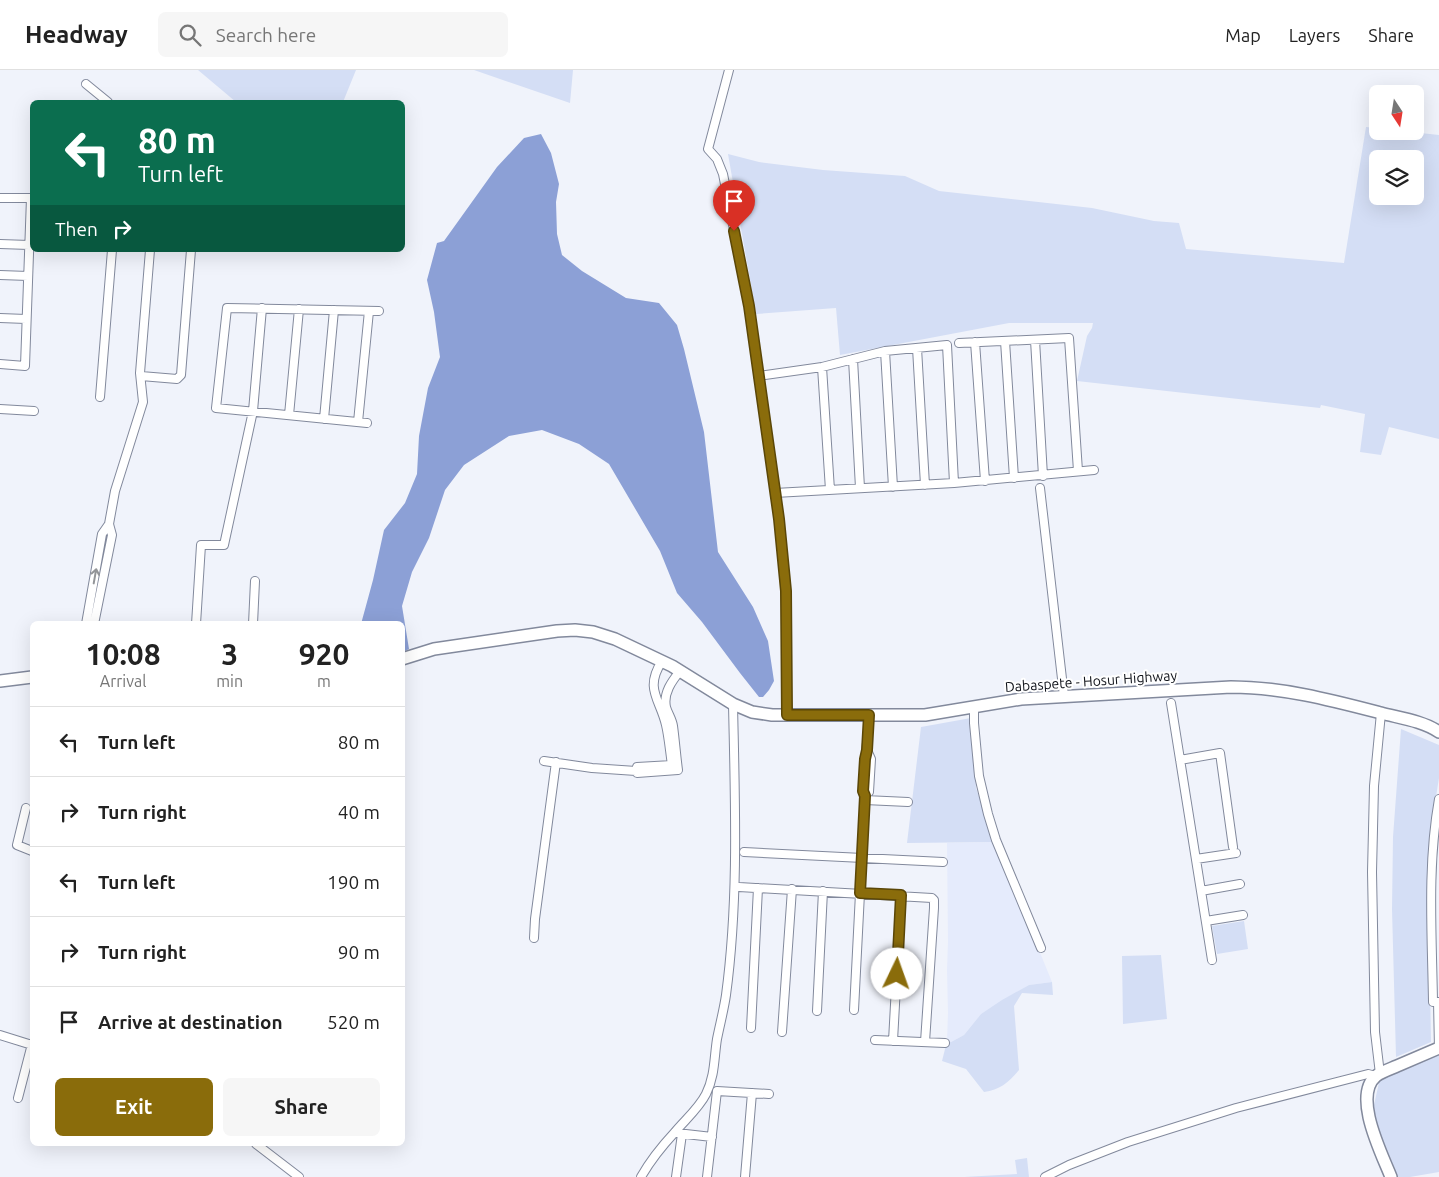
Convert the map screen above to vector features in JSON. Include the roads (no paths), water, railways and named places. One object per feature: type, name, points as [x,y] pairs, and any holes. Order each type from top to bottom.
[{"type":"highway","name":"Dabaspete - Hosur Highway","points":[[405,658],[434,649],[557,630],[575,630],[593,632],[615,639],[662,661],[733,704],[752,712],[772,715],[925,715],[1021,699],[1256,687],[1320,697],[1431,727],[1439,732]]},
{"type":"highway","points":[[0,681],[30,677]]},
{"type":"highway","points":[[1391,1177],[1368,1114],[1367,1099],[1369,1086],[1371,1081],[1378,1075],[1439,1048]]},
{"type":"street","points":[[729,70],[708,150],[717,158],[724,174],[749,306],[775,493],[786,591],[787,715]]},
{"type":"street","points":[[86,84],[106,100]]},
{"type":"street","points":[[0,198],[30,198]]},
{"type":"street","points":[[0,364],[24,366],[30,229]]},
{"type":"street","points":[[0,244],[29,245]]},
{"type":"street","points":[[100,397],[112,252]]},
{"type":"street","points":[[87,621],[102,534],[109,524],[116,490],[143,402],[140,376],[150,252]]},
{"type":"street","points":[[140,376],[176,379],[181,375],[191,252]]},
{"type":"street","points":[[0,275],[28,276]]},
{"type":"street","points":[[367,423],[216,408],[227,308],[379,311]]},
{"type":"street","points":[[196,621],[201,545],[224,545],[253,412],[262,308]]},
{"type":"street","points":[[289,415],[299,309]]},
{"type":"street","points":[[324,419],[334,310]]},
{"type":"street","points":[[358,422],[369,311]]},
{"type":"street","points":[[0,318],[26,319]]},
{"type":"street","points":[[959,343],[1069,338],[1078,472]]},
{"type":"street","points":[[1035,340],[1043,476]]},
{"type":"street","points":[[1005,341],[1014,478]]},
{"type":"street","points":[[975,342],[985,481]]},
{"type":"street","points":[[758,376],[822,367],[885,351],[947,344],[954,484]]},
{"type":"street","points":[[917,348],[925,485]]},
{"type":"street","points":[[885,351],[893,487]]},
{"type":"street","points":[[853,359],[860,488]]},
{"type":"street","points":[[822,367],[830,490]]},
{"type":"street","points":[[0,409],[34,411]]},
{"type":"street","points":[[775,493],[954,484],[1094,470]]},
{"type":"street","points":[[1040,488],[1064,696]]},
{"type":"street","points":[[95,621],[112,535],[109,524]]},
{"type":"street","points":[[253,621],[255,581]]},
{"type":"street","points":[[636,770],[637,767],[672,765],[666,725],[654,692],[656,671],[662,661]]},
{"type":"street","points":[[544,761],[592,768],[636,770],[637,773],[678,770],[673,724],[666,706],[666,693],[680,671]]},
{"type":"street","points":[[1171,703],[1212,960]]},
{"type":"street","points":[[641,1177],[647,1166],[678,1133],[706,1095],[714,1075],[716,1046],[726,995],[736,852],[733,704]]},
{"type":"street","points":[[974,706],[980,776],[988,814],[996,840],[1041,948]]},
{"type":"street","points":[[1045,1177],[1069,1165],[1128,1142],[1236,1108],[1368,1074],[1378,1075],[1375,1032],[1372,872],[1374,786],[1381,713]]},
{"type":"street","points":[[854,1010],[865,798],[863,791],[869,715]]},
{"type":"street","points":[[1180,760],[1220,753],[1235,850],[1196,859]]},
{"type":"street","points":[[534,938],[556,762]]},
{"type":"street","points":[[865,798],[908,802]]},
{"type":"street","points":[[1439,799],[1431,880],[1433,1002],[1438,1002],[1439,1048]]},
{"type":"street","points":[[26,808],[17,845],[30,850]]},
{"type":"street","points":[[744,852],[943,862]]},
{"type":"street","points":[[1201,891],[1240,884]]},
{"type":"street","points":[[739,887],[932,898],[934,900],[925,1042]]},
{"type":"street","points":[[751,1028],[758,888]]},
{"type":"street","points":[[782,1032],[792,889]]},
{"type":"street","points":[[817,1011],[823,891]]},
{"type":"street","points":[[893,1041],[901,895]]},
{"type":"street","points":[[1206,921],[1243,915]]},
{"type":"street","points":[[0,1036],[30,1044]]},
{"type":"street","points":[[875,1040],[945,1043]]},
{"type":"street","points":[[18,1098],[30,1052]]},
{"type":"street","points":[[708,1177],[717,1091],[769,1094]]},
{"type":"street","points":[[745,1177],[752,1093]]},
{"type":"street","points":[[678,1133],[712,1137]]},
{"type":"street","points":[[676,1177],[678,1133]]},
{"type":"street","points":[[259,1146],[299,1177]]},
{"type":"water","points":[[541,134],[551,153],[559,184],[556,202],[557,234],[562,255],[582,271],[626,298],[659,303],[677,325],[704,432],[718,552],[753,607],[768,641],[774,681],[763,697],[759,697],[702,622],[677,593],[660,551],[609,464],[579,444],[542,430],[509,436],[464,465],[445,490],[429,538],[412,572],[402,606],[404,621],[362,621],[384,530],[405,503],[417,474],[419,436],[428,388],[440,357],[434,312],[427,280],[437,243],[444,241],[497,167],[524,138]]},
{"type":"water","points":[[405,624],[409,649],[405,651]]}]
